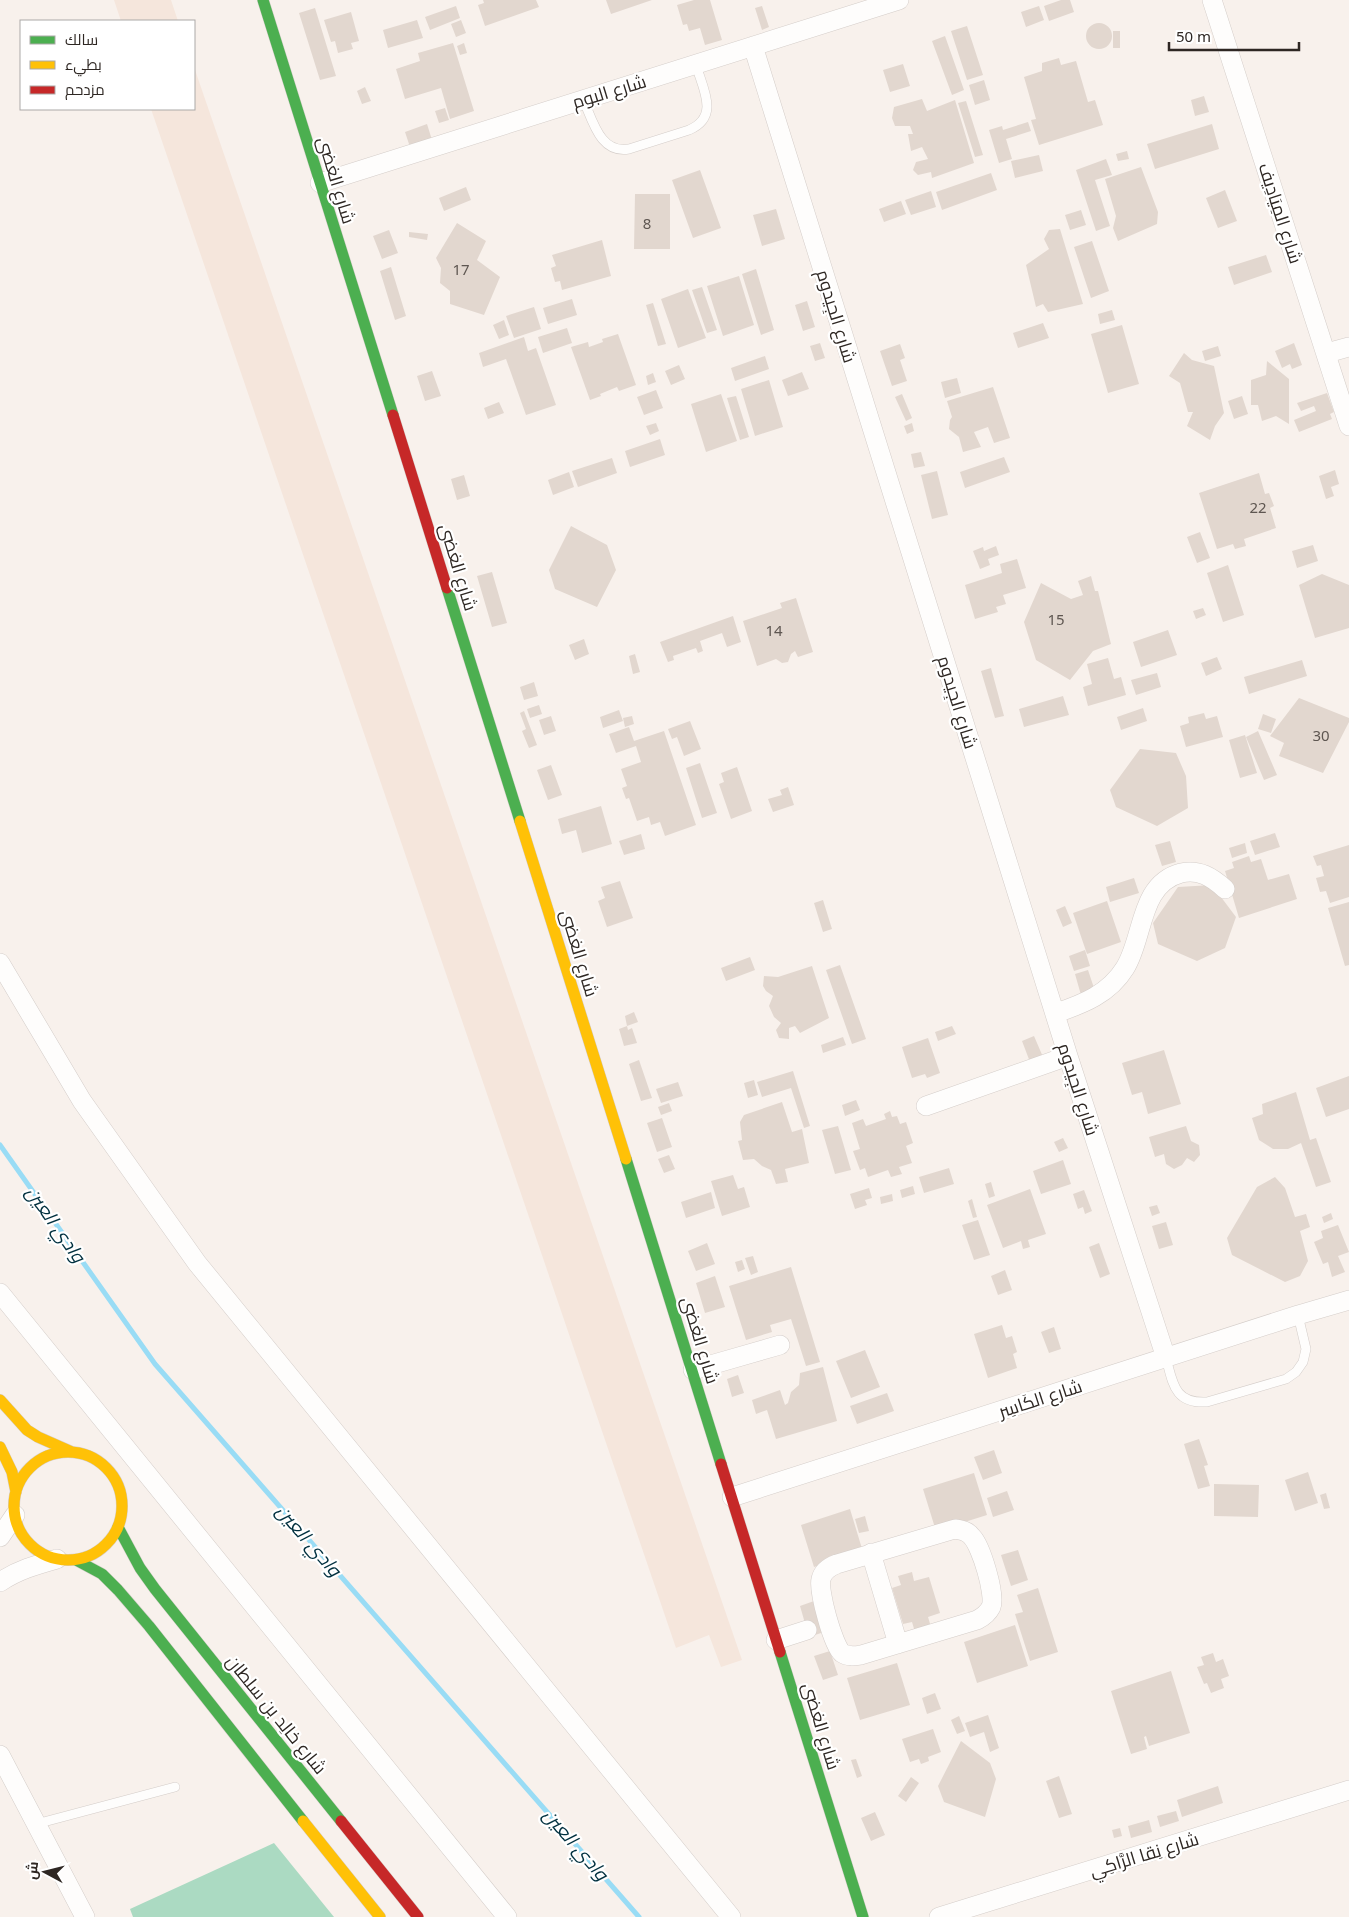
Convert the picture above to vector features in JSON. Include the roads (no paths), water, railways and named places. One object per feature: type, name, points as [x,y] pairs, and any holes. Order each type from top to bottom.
[{"type":"street","name":"شارع الغضى","points":[[263,0],[863,1917]]},
{"type":"street","name":"شارع البوم","points":[[320,184],[899,0]]},
{"type":"street","name":"شارع المِيَادِيف","points":[[1212,0],[1349,426]]},
{"type":"street","name":"شارع الجِيدوم","points":[[752,46],[1068,1056],[1166,1358]]},
{"type":"street","points":[[1327,354],[1349,346]]},
{"type":"street","points":[[1056,1014],[1081,1005],[1098,996],[1119,976],[1133,952],[1152,896],[1160,884],[1172,876],[1187,872],[1201,873],[1214,879],[1225,889]]},
{"type":"street","points":[[0,963],[82,1102],[197,1263],[731,1917]]},
{"type":"street","points":[[926,1106],[1068,1056]]},
{"type":"street","points":[[0,1293],[507,1917]]},
{"type":"street","name":"شارع الكَاسِر","points":[[732,1497],[1349,1300]]},
{"type":"street","points":[[693,1370],[780,1345]]},
{"type":"street","points":[[0,1400],[27,1430],[72,1452]]},
{"type":"street","points":[[0,1447],[12,1472],[16,1492],[15,1514],[19,1527],[25,1538],[34,1548],[57,1559]]},
{"type":"street","points":[[0,1582],[30,1566],[57,1559],[76,1560],[96,1552],[113,1537],[118,1527],[122,1505],[117,1483],[103,1464],[83,1454],[72,1452],[61,1452],[41,1459],[26,1473],[16,1492]]},
{"type":"street","points":[[0,1537],[15,1514]]},
{"type":"street","name":"شارع خالِد بن سلطان","points":[[118,1527],[140,1568],[155,1589],[418,1917]]},
{"type":"street","points":[[948,1530],[962,1530],[973,1537],[977,1544],[993,1597],[991,1607],[986,1615],[977,1620],[861,1655],[848,1656],[838,1648],[819,1626],[821,1578],[824,1571],[836,1564],[948,1530]]},
{"type":"street","points":[[871,1553],[898,1644]]},
{"type":"street","points":[[76,1560],[102,1574],[144,1619],[380,1917]]},
{"type":"street","points":[[776,1640],[819,1626]]},
{"type":"street","points":[[0,1755],[85,1917]]},
{"type":"street","name":"شارع نِقا الرَّاكِي","points":[[939,1917],[1349,1790]]},
{"type":"lane","points":[[583,99],[605,144],[612,149],[621,151],[629,149],[690,130],[698,126],[705,119],[708,110],[707,101],[696,65]]},
{"type":"lane","points":[[1166,1358],[1175,1390],[1187,1400],[1193,1402],[1207,1402],[1286,1379],[1300,1367],[1305,1356],[1306,1349],[1298,1315]]},
{"type":"lane","points":[[36,1824],[175,1787]]},
{"type":"waterway","name":"وادي العين","points":[[0,1145],[155,1364],[639,1917]]}]
